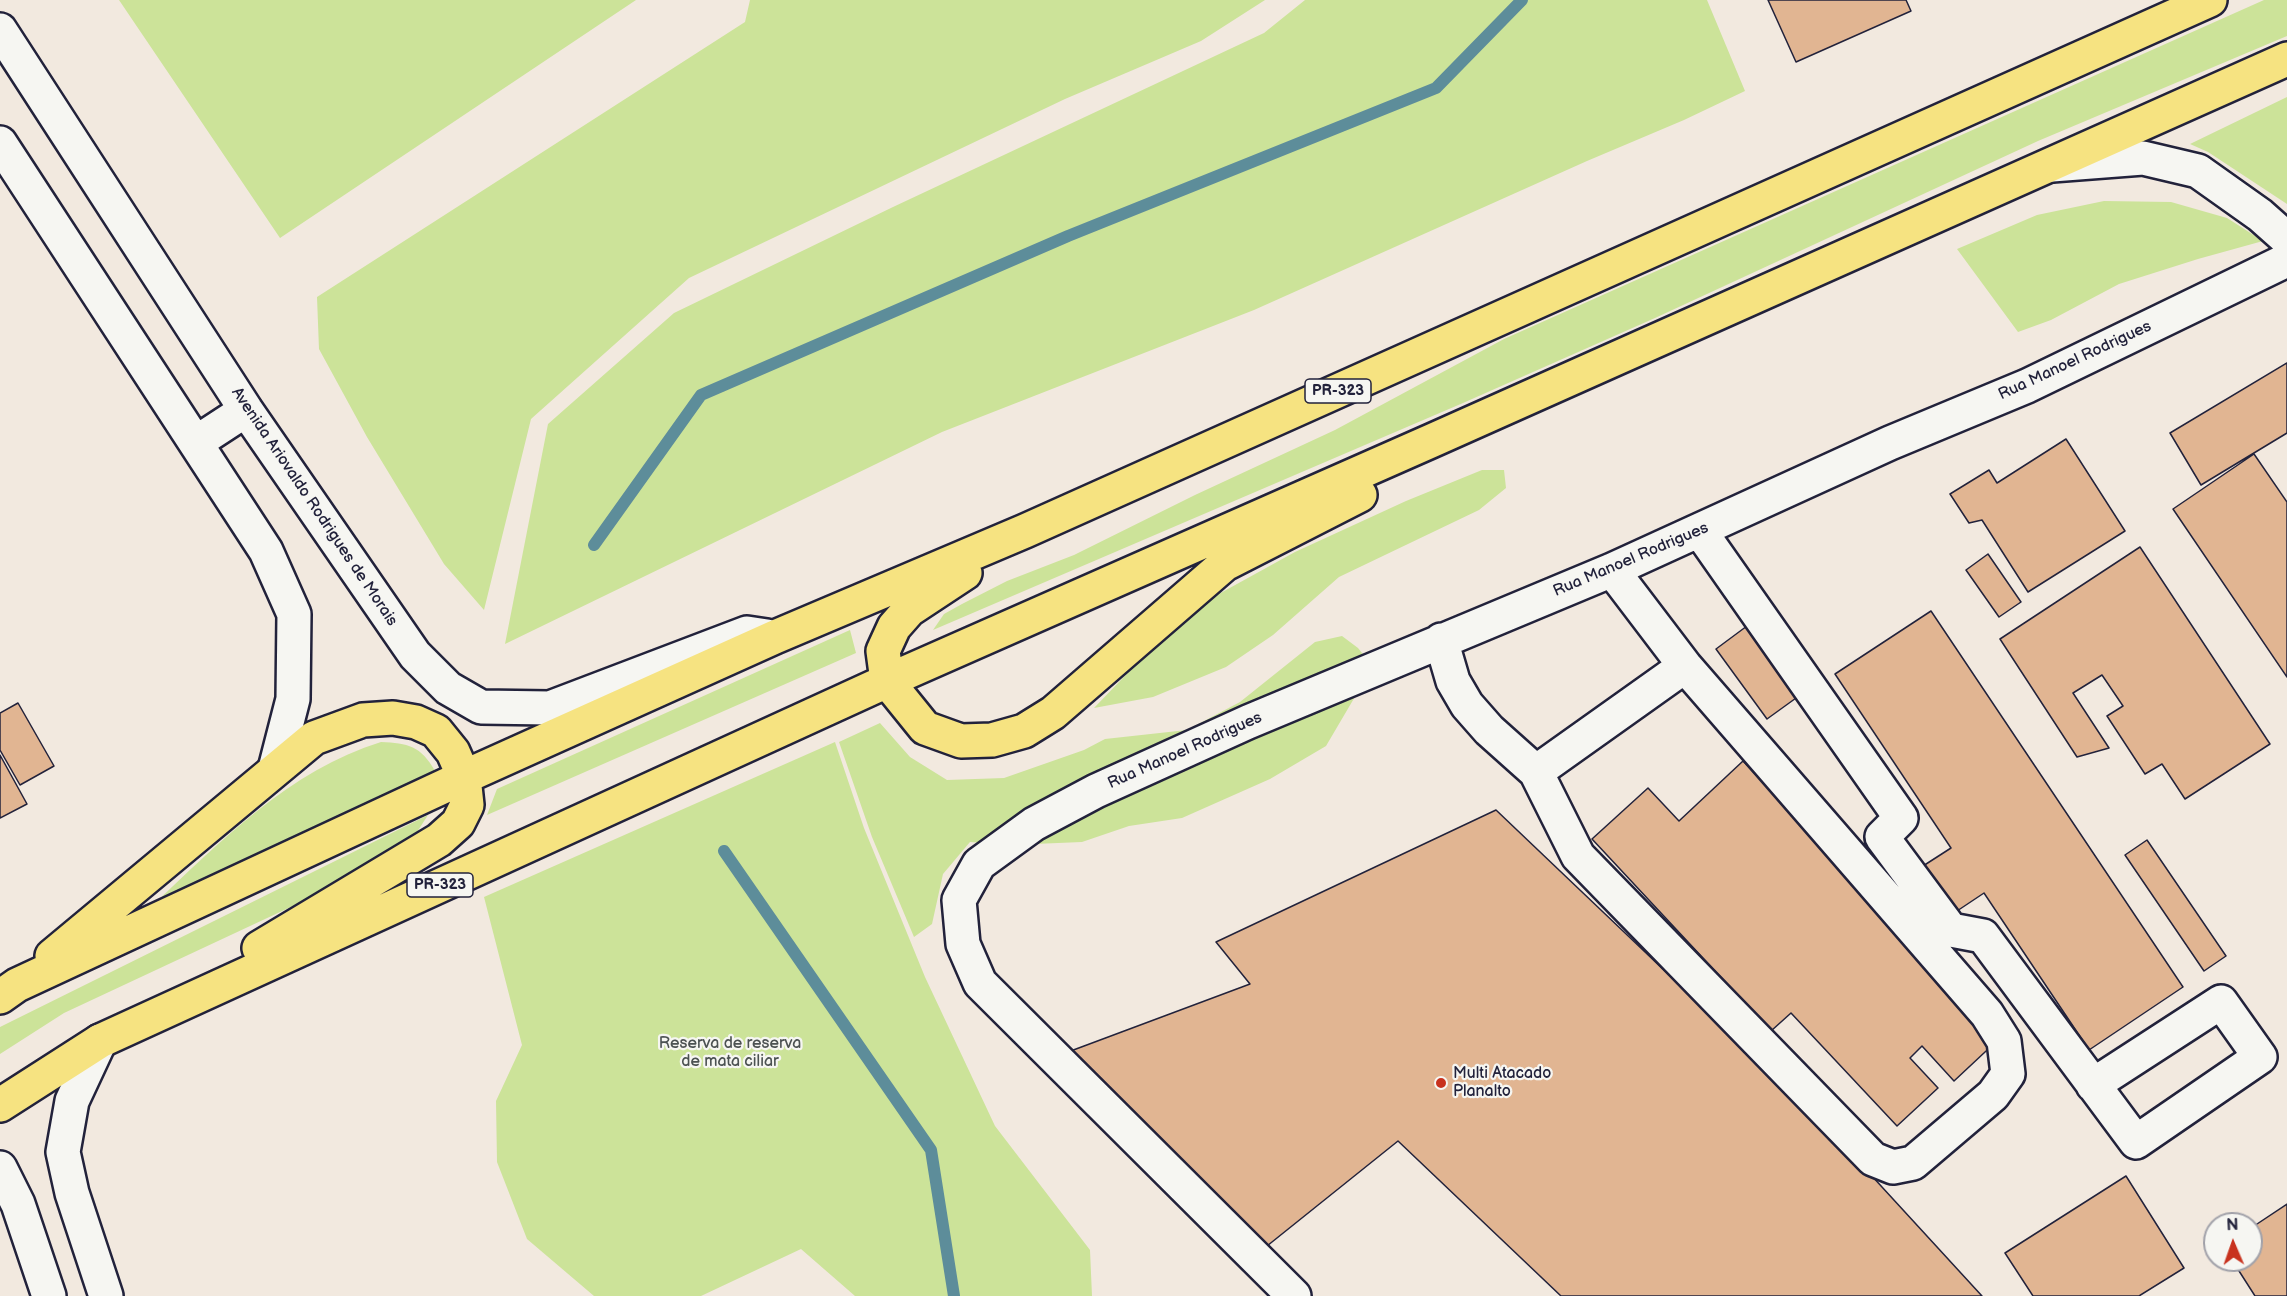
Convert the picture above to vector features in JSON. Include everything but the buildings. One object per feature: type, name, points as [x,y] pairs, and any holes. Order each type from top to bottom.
[{"type":"highway","name":"PR-323","points":[[9,991],[464,777],[775,637],[1026,531],[2210,0]]},
{"type":"highway","name":"PR-323","points":[[0,1105],[100,1041],[887,681],[2287,59]]},
{"type":"highway","points":[[1026,531],[909,610],[894,627],[883,651],[887,681],[925,728],[962,741],[992,740],[1024,731],[1053,712],[1225,564],[1407,471],[1431,441]]},
{"type":"highway","points":[[9,991],[314,738],[363,720],[393,718],[416,722],[436,731],[453,752],[464,777],[467,805],[458,823],[439,840],[100,1041]]},
{"type":"street","name":"Avenida Ariovaldo Rodrigues de Morais","points":[[0,30],[246,410],[415,655],[448,688],[481,707],[550,708],[747,633],[775,637]]},
{"type":"street","points":[[0,143],[266,551],[294,614],[292,699],[275,769]]},
{"type":"street","points":[[2047,165],[2143,158],[2198,171],[2260,215],[2287,239]]},
{"type":"street","name":"Rua Manoel Rodrigues","points":[[1294,1296],[980,983],[963,944],[959,900],[979,864],[1034,824],[1096,791],[1248,722],[1612,570],[1890,443],[2027,386],[2287,260]]},
{"type":"street","points":[[196,442],[246,410]]},
{"type":"street","points":[[1700,531],[1901,818],[1882,837],[1950,930],[1983,936],[2092,1085],[2136,1142],[2260,1057],[2222,1002],[2092,1085]]},
{"type":"street","points":[[1441,640],[1453,681],[1467,705],[1489,729],[1536,772],[1578,856],[1873,1159],[1893,1167],[1913,1163],[1993,1095],[2008,1074],[2004,1041],[1987,1014],[1685,666],[1612,570]]},
{"type":"street","points":[[1536,772],[1685,666]]},
{"type":"street","points":[[100,1041],[72,1101],[63,1152],[72,1193],[106,1296]]},
{"type":"street","points":[[0,1168],[18,1204],[49,1296]]},
{"type":"green space","points":[[119,0],[636,0],[280,238]]},
{"type":"green space","points":[[750,0],[1265,0],[1201,41],[1065,99],[689,278],[531,419],[484,610],[444,564],[367,437],[319,349],[317,297],[745,22]]},
{"type":"green space","points":[[1305,0],[1707,0],[1745,91],[1254,310],[942,432],[505,644],[548,424],[674,313],[893,207],[1264,33]]},
{"type":"green space","points":[[2264,0],[2287,0],[2287,36],[2038,141],[1655,318],[1463,403],[933,630],[944,614],[1007,581],[1074,555],[1195,495],[1335,430],[1504,339]]},
{"type":"green space","points":[[2287,97],[2287,204],[2208,152],[2190,144]]},
{"type":"green space","points":[[2104,201],[2171,202],[2227,218],[2263,241],[2119,284],[2051,320],[2018,332],[1957,249],[2037,215]]},
{"type":"green space","points":[[1482,470],[1504,470],[1506,488],[1479,510],[1339,577],[1273,635],[1226,667],[1153,697],[1094,708],[1145,655],[1217,595],[1295,552],[1406,501]]},
{"type":"green space","points":[[850,630],[856,653],[487,815],[497,789]]},
{"type":"green space","points":[[1342,636],[1358,648],[1370,663],[1356,695],[1326,746],[1270,779],[1182,818],[1129,826],[1082,842],[1010,845],[970,842],[943,874],[932,924],[914,937],[872,837],[839,742],[880,723],[910,757],[947,780],[1004,778],[1084,750],[1105,739],[1187,730],[1240,702],[1315,642]]},
{"type":"green space","points":[[381,742],[399,743],[419,751],[435,771],[153,905],[231,833],[287,789],[348,754]]},
{"type":"green space","name":"Reserva de reserva de mata ciliar","points":[[835,742],[864,828],[925,977],[995,1126],[1090,1250],[1092,1296],[855,1296],[801,1249],[701,1296],[594,1296],[527,1239],[497,1162],[496,1101],[522,1045],[484,897]]},
{"type":"green space","points":[[428,815],[408,846],[372,869],[64,1013],[0,1054],[0,1027]]},
{"type":"waterway","points":[[594,545],[701,395],[1068,236],[1436,88],[1522,0]]},
{"type":"waterway","points":[[724,851],[931,1150],[954,1296]]},
{"type":"place","name":"Multi Atacado Planalto","points":[[1441,1083]]}]
